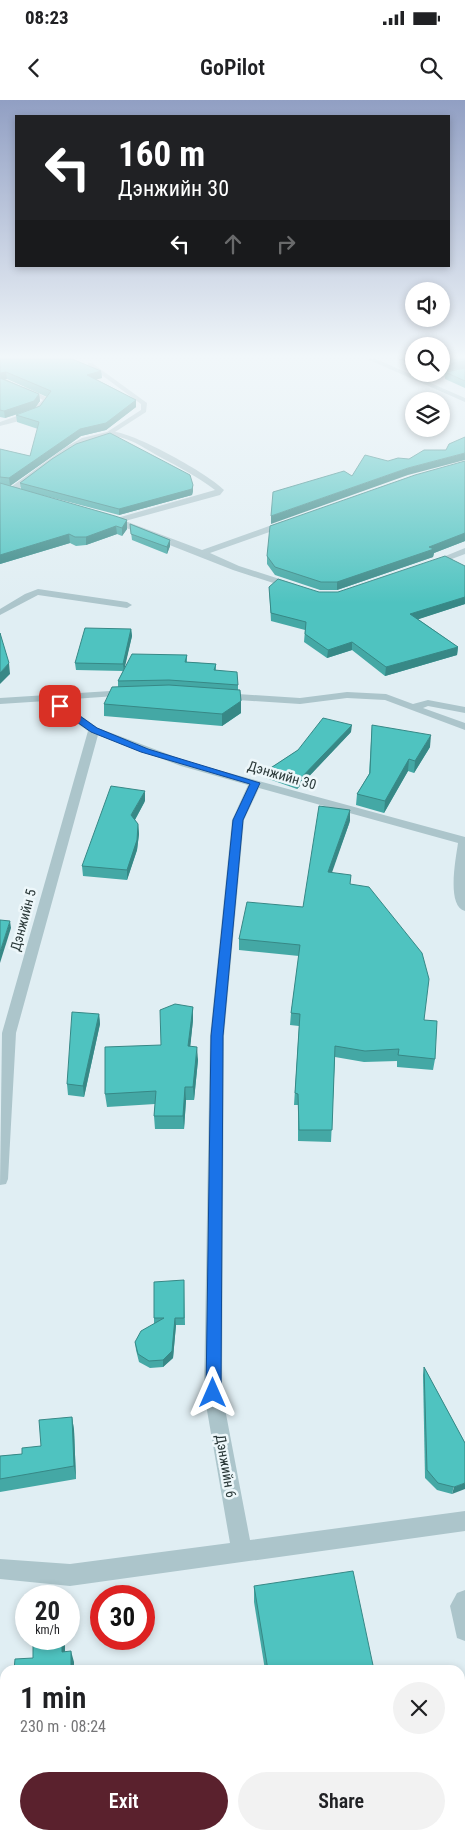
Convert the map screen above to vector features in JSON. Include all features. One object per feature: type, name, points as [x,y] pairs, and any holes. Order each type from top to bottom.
[{"type":"street","points":[[11,491],[56,455],[84,440]]},
{"type":"street","points":[[119,520],[217,493],[220,490],[204,478],[137,440]]},
{"type":"street","points":[[0,488],[20,493]]},
{"type":"street","points":[[101,515],[202,552],[236,568],[304,590]]},
{"type":"street","points":[[202,552],[293,521]]},
{"type":"street","points":[[419,568],[465,551]]},
{"type":"street","points":[[0,612],[16,606],[30,594],[38,592],[127,605]]},
{"type":"street","points":[[0,701],[141,693]]},
{"type":"street","points":[[213,695],[300,701],[347,695],[386,697],[465,727]]},
{"type":"street","points":[[47,697],[94,730]]},
{"type":"street","points":[[415,707],[428,703],[465,710]]},
{"type":"street","name":"Дэнжийн 30","points":[[94,730],[169,758],[465,841]]},
{"type":"street","name":"Дэнжийн 5","points":[[0,1179],[9,1033],[94,730]]},
{"type":"street","name":"Дэнжийн 6","points":[[242,1553],[213,1393],[217,1036],[238,820],[255,783]]},
{"type":"street","points":[[465,841],[458,892],[465,907]]},
{"type":"street","points":[[0,1568],[70,1575],[465,1521]]},
{"type":"street","points":[[465,1601],[462,1606],[465,1630]]},
{"type":"building","points":[[34,440],[64,440],[9,478],[0,477],[0,449],[30,456]]},
{"type":"building","points":[[88,440],[124,440],[190,475],[193,485],[192,489],[119,509],[20,483],[76,444]]},
{"type":"building","points":[[458,440],[465,440],[465,453],[408,468],[271,516],[273,492],[344,471],[352,476],[365,455],[388,461],[398,458],[409,459],[424,450],[446,450],[449,444]]},
{"type":"building","points":[[465,461],[465,533],[429,547],[434,549],[337,582],[321,582],[275,567],[267,556],[270,526],[415,475]]},
{"type":"building","points":[[0,483],[127,520],[122,528],[116,526],[86,537],[75,537],[69,534],[0,555]]},
{"type":"building","points":[[130,524],[170,540],[167,547],[131,534]]},
{"type":"building","points":[[445,556],[465,566],[465,597],[410,614],[458,647],[386,667],[352,642],[328,650],[305,634],[306,622],[271,613],[269,587],[278,579],[319,592],[338,592]]},
{"type":"building","points":[[85,628],[131,629],[123,664],[75,663]]},
{"type":"building","points":[[0,633],[9,663],[0,673]]},
{"type":"building","points":[[132,654],[187,655],[185,662],[216,664],[214,670],[237,672],[238,685],[169,680],[118,681]]},
{"type":"building","points":[[169,685],[240,690],[241,701],[222,714],[104,704],[112,687]]},
{"type":"building","points":[[323,718],[352,725],[297,782],[266,771],[298,750]]},
{"type":"building","points":[[372,725],[431,735],[415,761],[409,759],[385,801],[357,794],[370,773]]},
{"type":"building","points":[[111,786],[145,791],[131,815],[138,824],[137,840],[127,870],[82,866]]},
{"type":"building","points":[[319,806],[350,810],[328,872],[351,875],[350,884],[369,887],[422,953],[429,979],[424,1020],[437,1021],[435,1059],[398,1055],[399,1049],[365,1051],[335,1046],[332,1130],[299,1130],[298,1094],[295,1093],[300,1014],[291,1013],[300,945],[239,939],[247,902],[303,907]]},
{"type":"building","points":[[0,920],[10,921],[0,952]]},
{"type":"building","points":[[175,1004],[193,1007],[188,1046],[197,1047],[193,1087],[185,1087],[183,1116],[154,1116],[156,1091],[105,1094],[105,1047],[161,1045],[160,1010]]},
{"type":"building","points":[[72,1012],[99,1014],[83,1086],[67,1084]]},
{"type":"building","points":[[184,1280],[184,1318],[175,1318],[172,1351],[163,1360],[149,1361],[138,1354],[135,1342],[141,1331],[164,1318],[154,1318],[154,1282]]},
{"type":"building","points":[[424,1367],[465,1443],[465,1483],[454,1487],[438,1483],[427,1470]]},
{"type":"building","points":[[72,1417],[74,1466],[0,1479],[0,1456],[22,1454],[22,1448],[41,1446],[39,1420]]},
{"type":"building","points":[[353,1571],[373,1665],[267,1665],[254,1586]]},
{"type":"building","points":[[33,1650],[71,1651],[71,1665],[14,1665],[15,1659],[33,1658]]},
{"type":"route","points":[[60,706],[94,730],[144,750],[185,764],[255,783],[238,820],[217,1036],[213,1393]]}]
